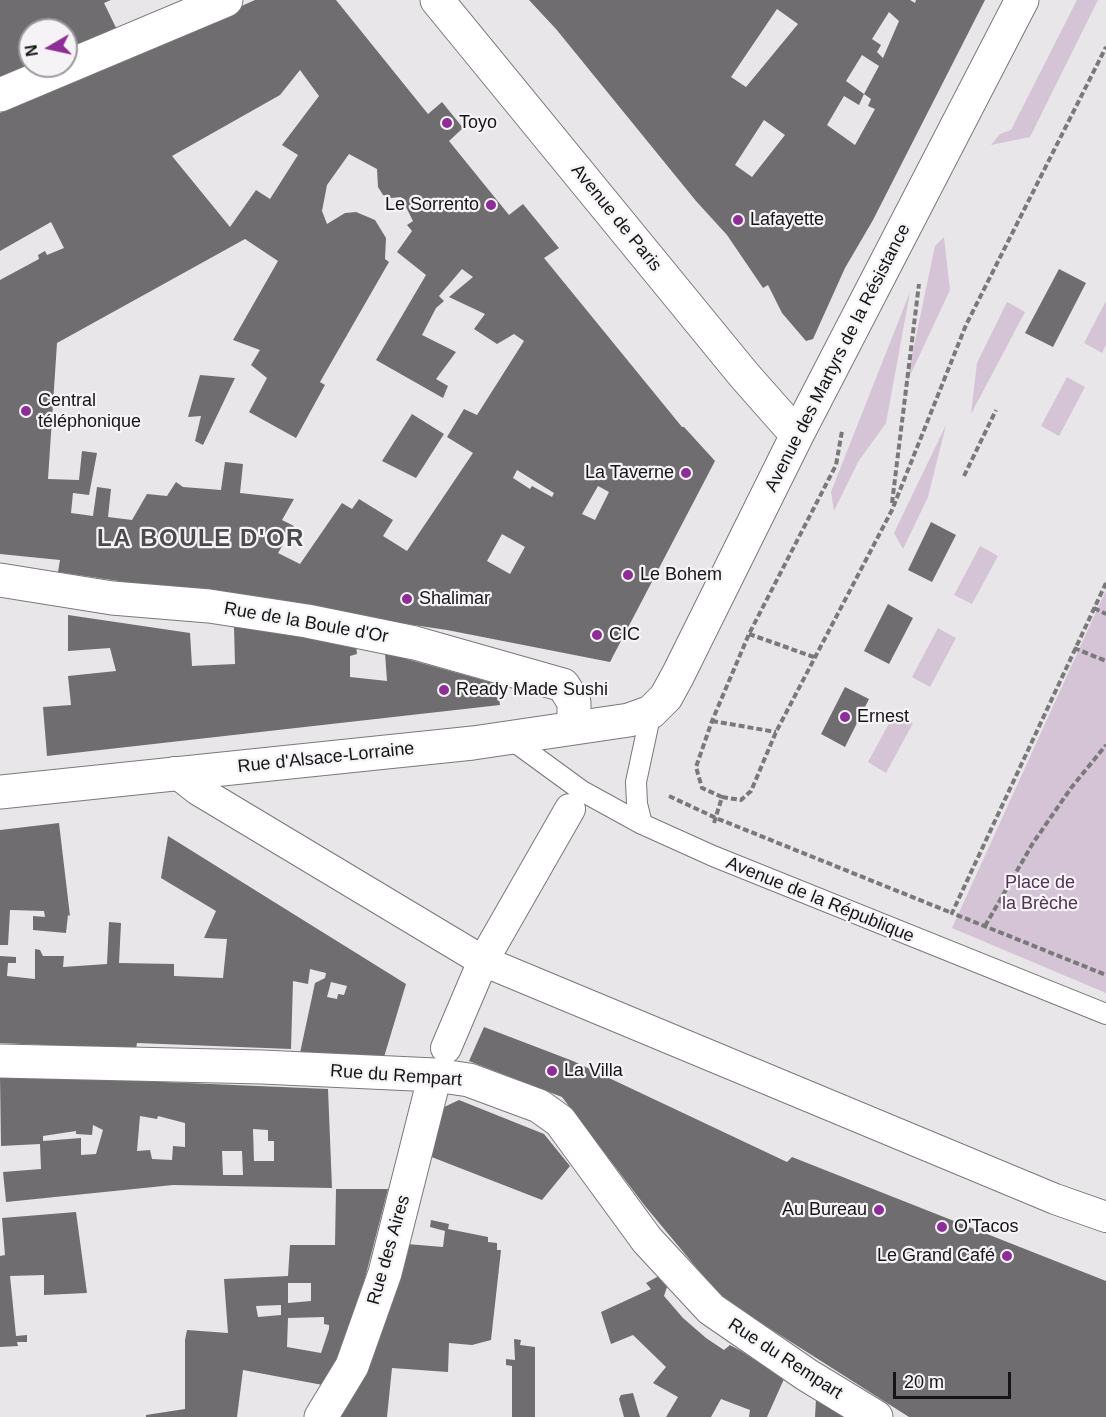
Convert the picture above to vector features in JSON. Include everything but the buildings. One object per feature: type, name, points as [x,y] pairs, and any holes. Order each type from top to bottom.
[{"type":"street","points":[[0,95],[226,0]]},
{"type":"street","name":"Avenue de Paris","points":[[437,0],[744,375],[797,435]]},
{"type":"street","name":"Avenue des Martyrs de la Résistance","points":[[651,712],[666,697],[678,675],[797,435],[1022,0]]},
{"type":"street","name":"Rue de la Boule d'Or","points":[[0,580],[112,598],[209,606],[263,614],[415,643],[563,685],[574,702],[574,728]]},
{"type":"street","name":"Rue d'Alsace-Lorraine","points":[[0,792],[175,772],[436,747],[629,720],[651,712]]},
{"type":"street","points":[[175,772],[218,802],[483,961],[1055,1199],[1106,1217]]},
{"type":"street","points":[[440,1062],[483,961],[570,809]]},
{"type":"street","name":"Rue du Rempart","points":[[0,1061],[262,1067],[440,1062],[479,1084],[539,1106],[560,1121],[647,1240],[711,1310],[807,1375],[876,1417]]},
{"type":"street","name":"Rue des Aires","points":[[321,1417],[352,1366],[385,1273],[440,1062]]},
{"type":"lane","points":[[642,824],[637,804],[636,782],[651,712]]},
{"type":"lane","name":"Avenue de la République","points":[[507,737],[582,791],[642,824],[713,856],[1106,1014]]},
{"type":"path","points":[[842,428],[842,442],[836,465],[749,633],[696,766],[702,788],[722,797],[741,800],[751,791],[776,732],[891,510],[966,326],[1106,47]]},
{"type":"path","points":[[891,510],[920,277]]},
{"type":"path","points":[[964,476],[996,410]]},
{"type":"path","points":[[952,913],[1106,583]]},
{"type":"path","points":[[1094,608],[1106,614]]},
{"type":"path","points":[[749,633],[814,657]]},
{"type":"path","points":[[1074,648],[1106,661]]},
{"type":"path","points":[[712,721],[776,732]]},
{"type":"path","points":[[985,926],[1033,843],[1071,788],[1106,745]]},
{"type":"path","points":[[669,796],[716,818],[1106,975]]},
{"type":"path","points":[[716,818],[722,797]]},
{"type":"green space","points":[[1077,0],[1098,0],[1030,137],[991,145],[1000,134],[1011,130]]},
{"type":"green space","points":[[944,237],[950,290],[906,384],[935,246]]},
{"type":"green space","points":[[910,292],[886,423],[858,462],[834,511],[831,492]]},
{"type":"green space","points":[[1106,301],[1106,345],[1102,353],[1084,343]]},
{"type":"green space","points":[[1007,302],[1025,312],[971,414],[977,363]]},
{"type":"green space","points":[[1067,377],[1085,387],[1059,436],[1041,426]]},
{"type":"green space","points":[[946,425],[928,497],[903,549],[894,533]]},
{"type":"green space","points":[[980,546],[998,556],[972,604],[954,595]]},
{"type":"green space","name":"Place de la Brèche","points":[[1106,590],[1106,993],[952,928]]},
{"type":"green space","points":[[938,628],[956,638],[930,687],[912,677]]},
{"type":"green space","points":[[894,714],[913,723],[886,773],[868,762]]},
{"type":"place","name":"Toyo","points":[[447,123]]},
{"type":"place","name":"Le Sorrento","points":[[491,205]]},
{"type":"place","name":"Lafayette","points":[[738,220]]},
{"type":"place","name":"Central téléphonique","points":[[26,411]]},
{"type":"place","name":"La Taverne","points":[[686,473]]},
{"type":"place","name":"Le Bohem","points":[[628,575]]},
{"type":"place","name":"Shalimar","points":[[407,599]]},
{"type":"place","name":"CIC","points":[[597,635]]},
{"type":"place","name":"Ready Made Sushi","points":[[444,690]]},
{"type":"place","name":"Ernest","points":[[845,717]]},
{"type":"place","name":"La Villa","points":[[552,1071]]},
{"type":"place","name":"Au Bureau","points":[[879,1210]]},
{"type":"place","name":"O'Tacos","points":[[942,1227]]},
{"type":"place","name":"Le Grand Café","points":[[1007,1256]]},
{"type":"district","name":"LA BOULE D'OR","points":[[201,539]]}]
